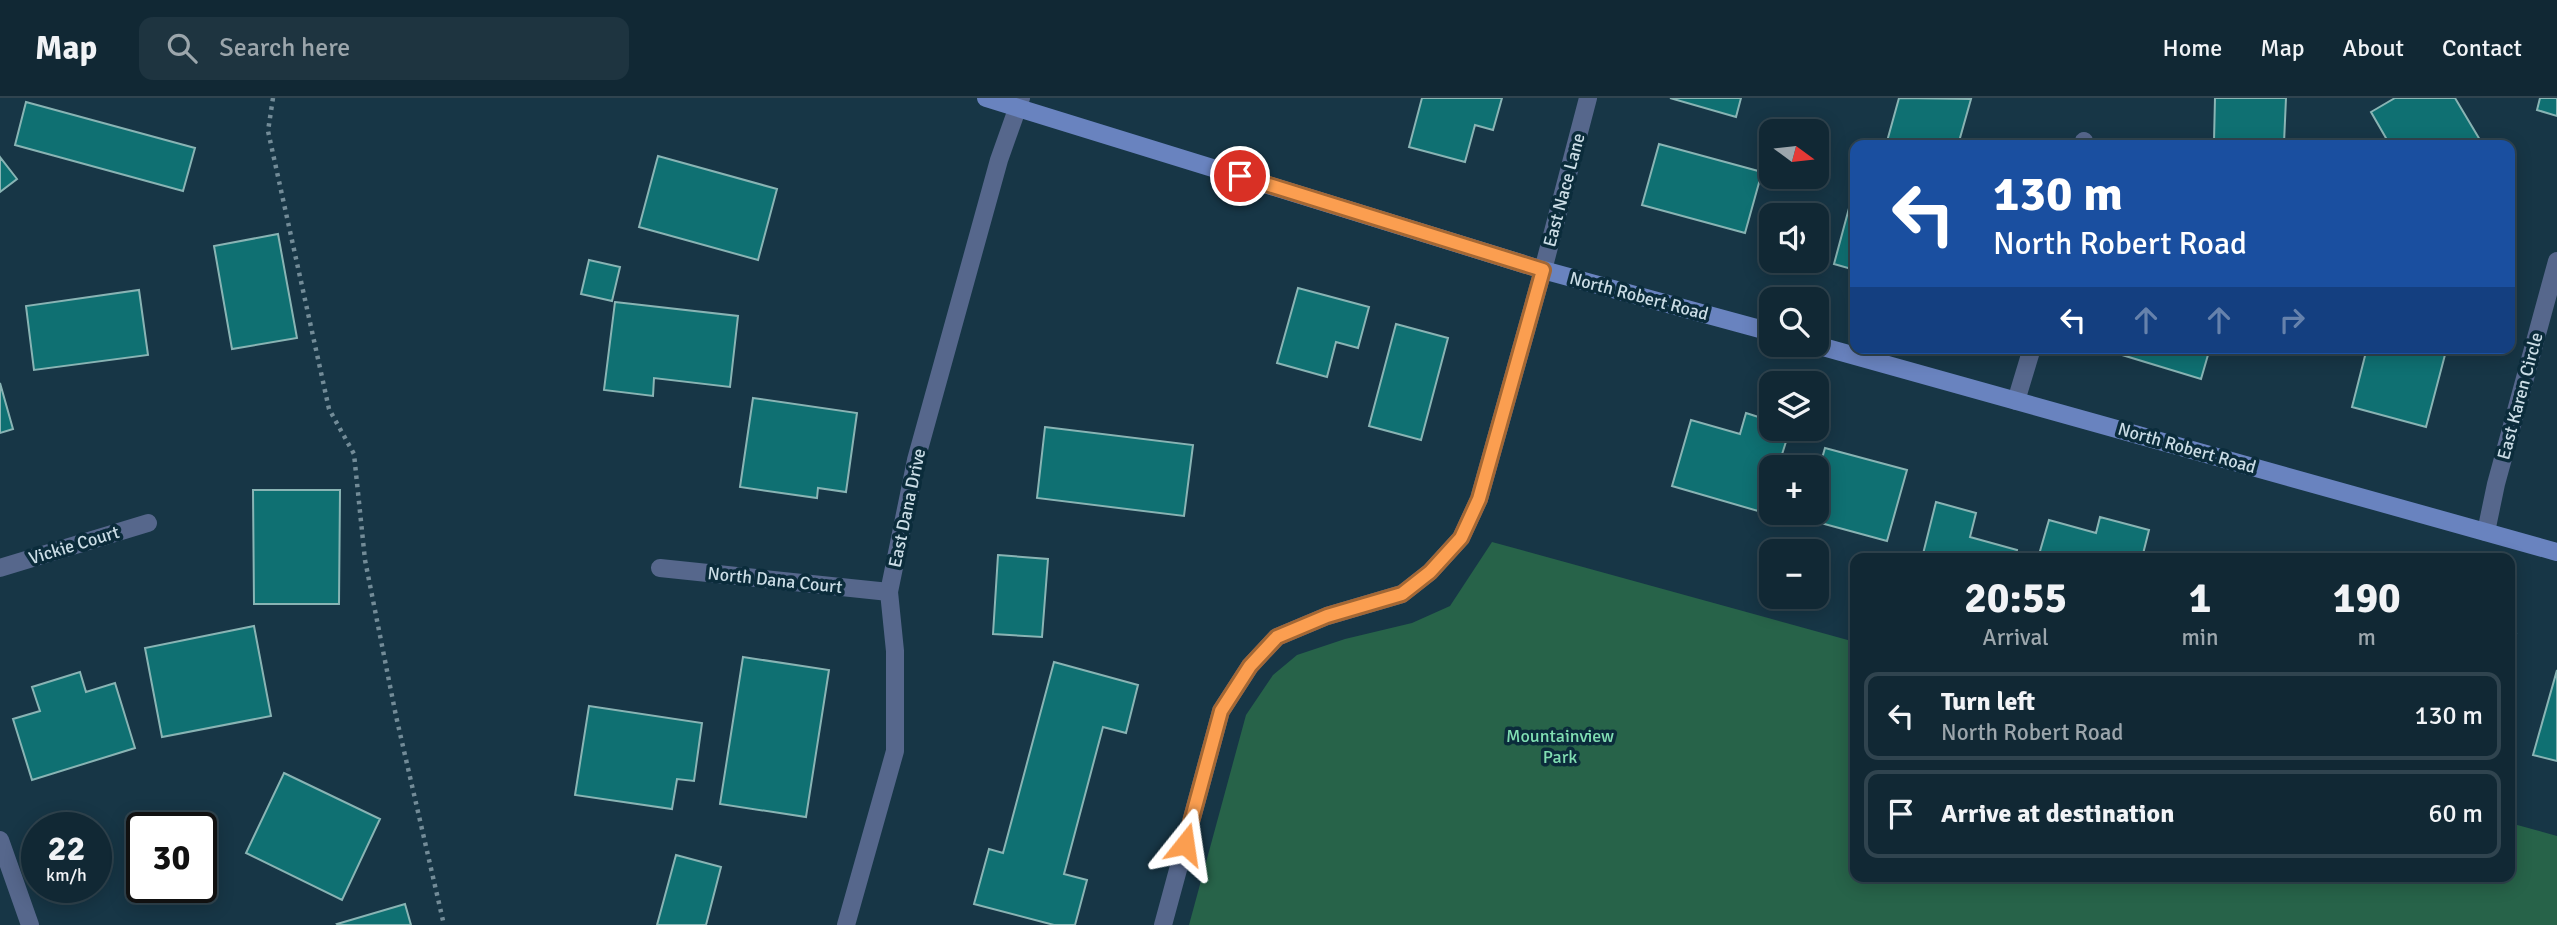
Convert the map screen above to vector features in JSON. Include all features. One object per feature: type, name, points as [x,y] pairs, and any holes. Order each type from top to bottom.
[{"type":"main road","name":"North Robert Road","points":[[986,98],[1020,103],[1543,270],[1759,329]]},
{"type":"main road","name":"North Robert Road","points":[[1829,349],[2557,552]]},
{"type":"street","name":"East Nace Lane","points":[[1164,925],[1221,711],[1250,666],[1277,637],[1327,616],[1402,594],[1430,572],[1461,538],[1479,499],[1588,98]]},
{"type":"street","name":"East Dana Drive","points":[[846,925],[895,751],[895,651],[889,592],[916,460],[999,160],[1020,103]]},
{"type":"street","name":"East Karen Circle","points":[[2486,532],[2496,484],[2557,261]]},
{"type":"street","points":[[2016,401],[2030,354]]},
{"type":"street","name":"Vickie Court","points":[[0,568],[148,523]]},
{"type":"street","name":"North Dana Court","points":[[660,568],[889,592]]},
{"type":"street","points":[[0,840],[30,925]]},
{"type":"path","points":[[273,98],[268,131],[328,409],[354,454],[365,560],[396,716],[444,925]]},
{"type":"green space","name":"Mountainview Park","points":[[1492,542],[1850,641],[1850,882],[2515,882],[2515,824],[2557,836],[2557,925],[1189,925],[1246,715],[1273,675],[1297,655],[1345,639],[1412,623],[1450,606]]},
{"type":"building","points":[[1422,98],[1502,98],[1493,130],[1475,125],[1465,162],[1409,147]]},
{"type":"building","points":[[1670,98],[1741,98],[1736,117]]},
{"type":"building","points":[[1899,98],[1971,99],[1959,140],[1887,140]]},
{"type":"building","points":[[2215,98],[2286,98],[2284,140],[2214,140]]},
{"type":"building","points":[[2395,98],[2455,98],[2480,140],[2387,140],[2371,112]]},
{"type":"building","points":[[2540,98],[2557,98],[2557,116],[2537,110]]},
{"type":"building","points":[[26,102],[195,148],[183,191],[15,145]]},
{"type":"building","points":[[1659,144],[1759,171],[1759,183],[1745,233],[1642,205]]},
{"type":"building","points":[[658,156],[777,189],[758,260],[639,227]]},
{"type":"building","points":[[0,157],[17,179],[0,192]]},
{"type":"building","points":[[1850,204],[1850,269],[1834,264]]},
{"type":"building","points":[[278,234],[297,338],[232,349],[214,246]]},
{"type":"building","points":[[589,260],[620,267],[612,301],[581,294]]},
{"type":"building","points":[[1298,288],[1369,307],[1358,348],[1336,342],[1327,377],[1277,363]]},
{"type":"building","points":[[139,290],[148,355],[34,370],[26,306]]},
{"type":"building","points":[[615,302],[738,316],[730,387],[654,378],[653,396],[604,390]]},
{"type":"building","points":[[1396,324],[1448,338],[1421,440],[1369,426]]},
{"type":"building","points":[[2119,354],[2208,354],[2201,379]]},
{"type":"building","points":[[2365,354],[2445,354],[2426,427],[2352,407]]},
{"type":"building","points":[[0,383],[13,429],[0,433]]},
{"type":"building","points":[[753,398],[857,413],[846,492],[818,488],[817,498],[740,487]]},
{"type":"building","points":[[1746,413],[1759,417],[1759,441],[1786,441],[1782,455],[1759,455],[1759,511],[1672,486],[1691,420],[1740,434]]},
{"type":"building","points":[[1045,427],[1193,445],[1184,516],[1037,498]]},
{"type":"building","points":[[1825,448],[1907,470],[1887,541],[1828,525],[1829,455],[1823,455]]},
{"type":"building","points":[[253,490],[340,490],[339,604],[254,604]]},
{"type":"building","points":[[1936,502],[1976,513],[1970,537],[2017,550],[2016,553],[1923,553]]},
{"type":"building","points":[[2100,517],[2149,530],[2143,553],[2039,553],[2049,520],[2096,533]]},
{"type":"building","points":[[998,555],[1048,559],[1042,637],[993,634]]},
{"type":"building","points":[[254,626],[271,716],[162,737],[145,648]]},
{"type":"building","points":[[743,657],[829,670],[806,817],[720,804]]},
{"type":"building","points":[[1054,662],[1138,685],[1126,733],[1103,727],[1064,874],[1087,880],[1075,925],[1054,925],[974,904],[989,849],[1003,853]]},
{"type":"building","points":[[2557,670],[2557,761],[2533,755]]},
{"type":"building","points":[[80,672],[86,692],[115,683],[135,748],[32,780],[13,719],[40,711],[32,687]]},
{"type":"building","points":[[589,706],[702,723],[694,781],[677,779],[672,809],[575,795]]},
{"type":"building","points":[[284,773],[380,819],[342,900],[246,853]]},
{"type":"building","points":[[676,855],[721,867],[706,925],[657,925]]},
{"type":"building","points":[[405,904],[411,925],[337,924]]},
{"type":"route","points":[[1185,844],[1221,711],[1250,666],[1277,637],[1327,616],[1402,594],[1430,572],[1461,538],[1479,499],[1543,270],[1240,176]]}]
